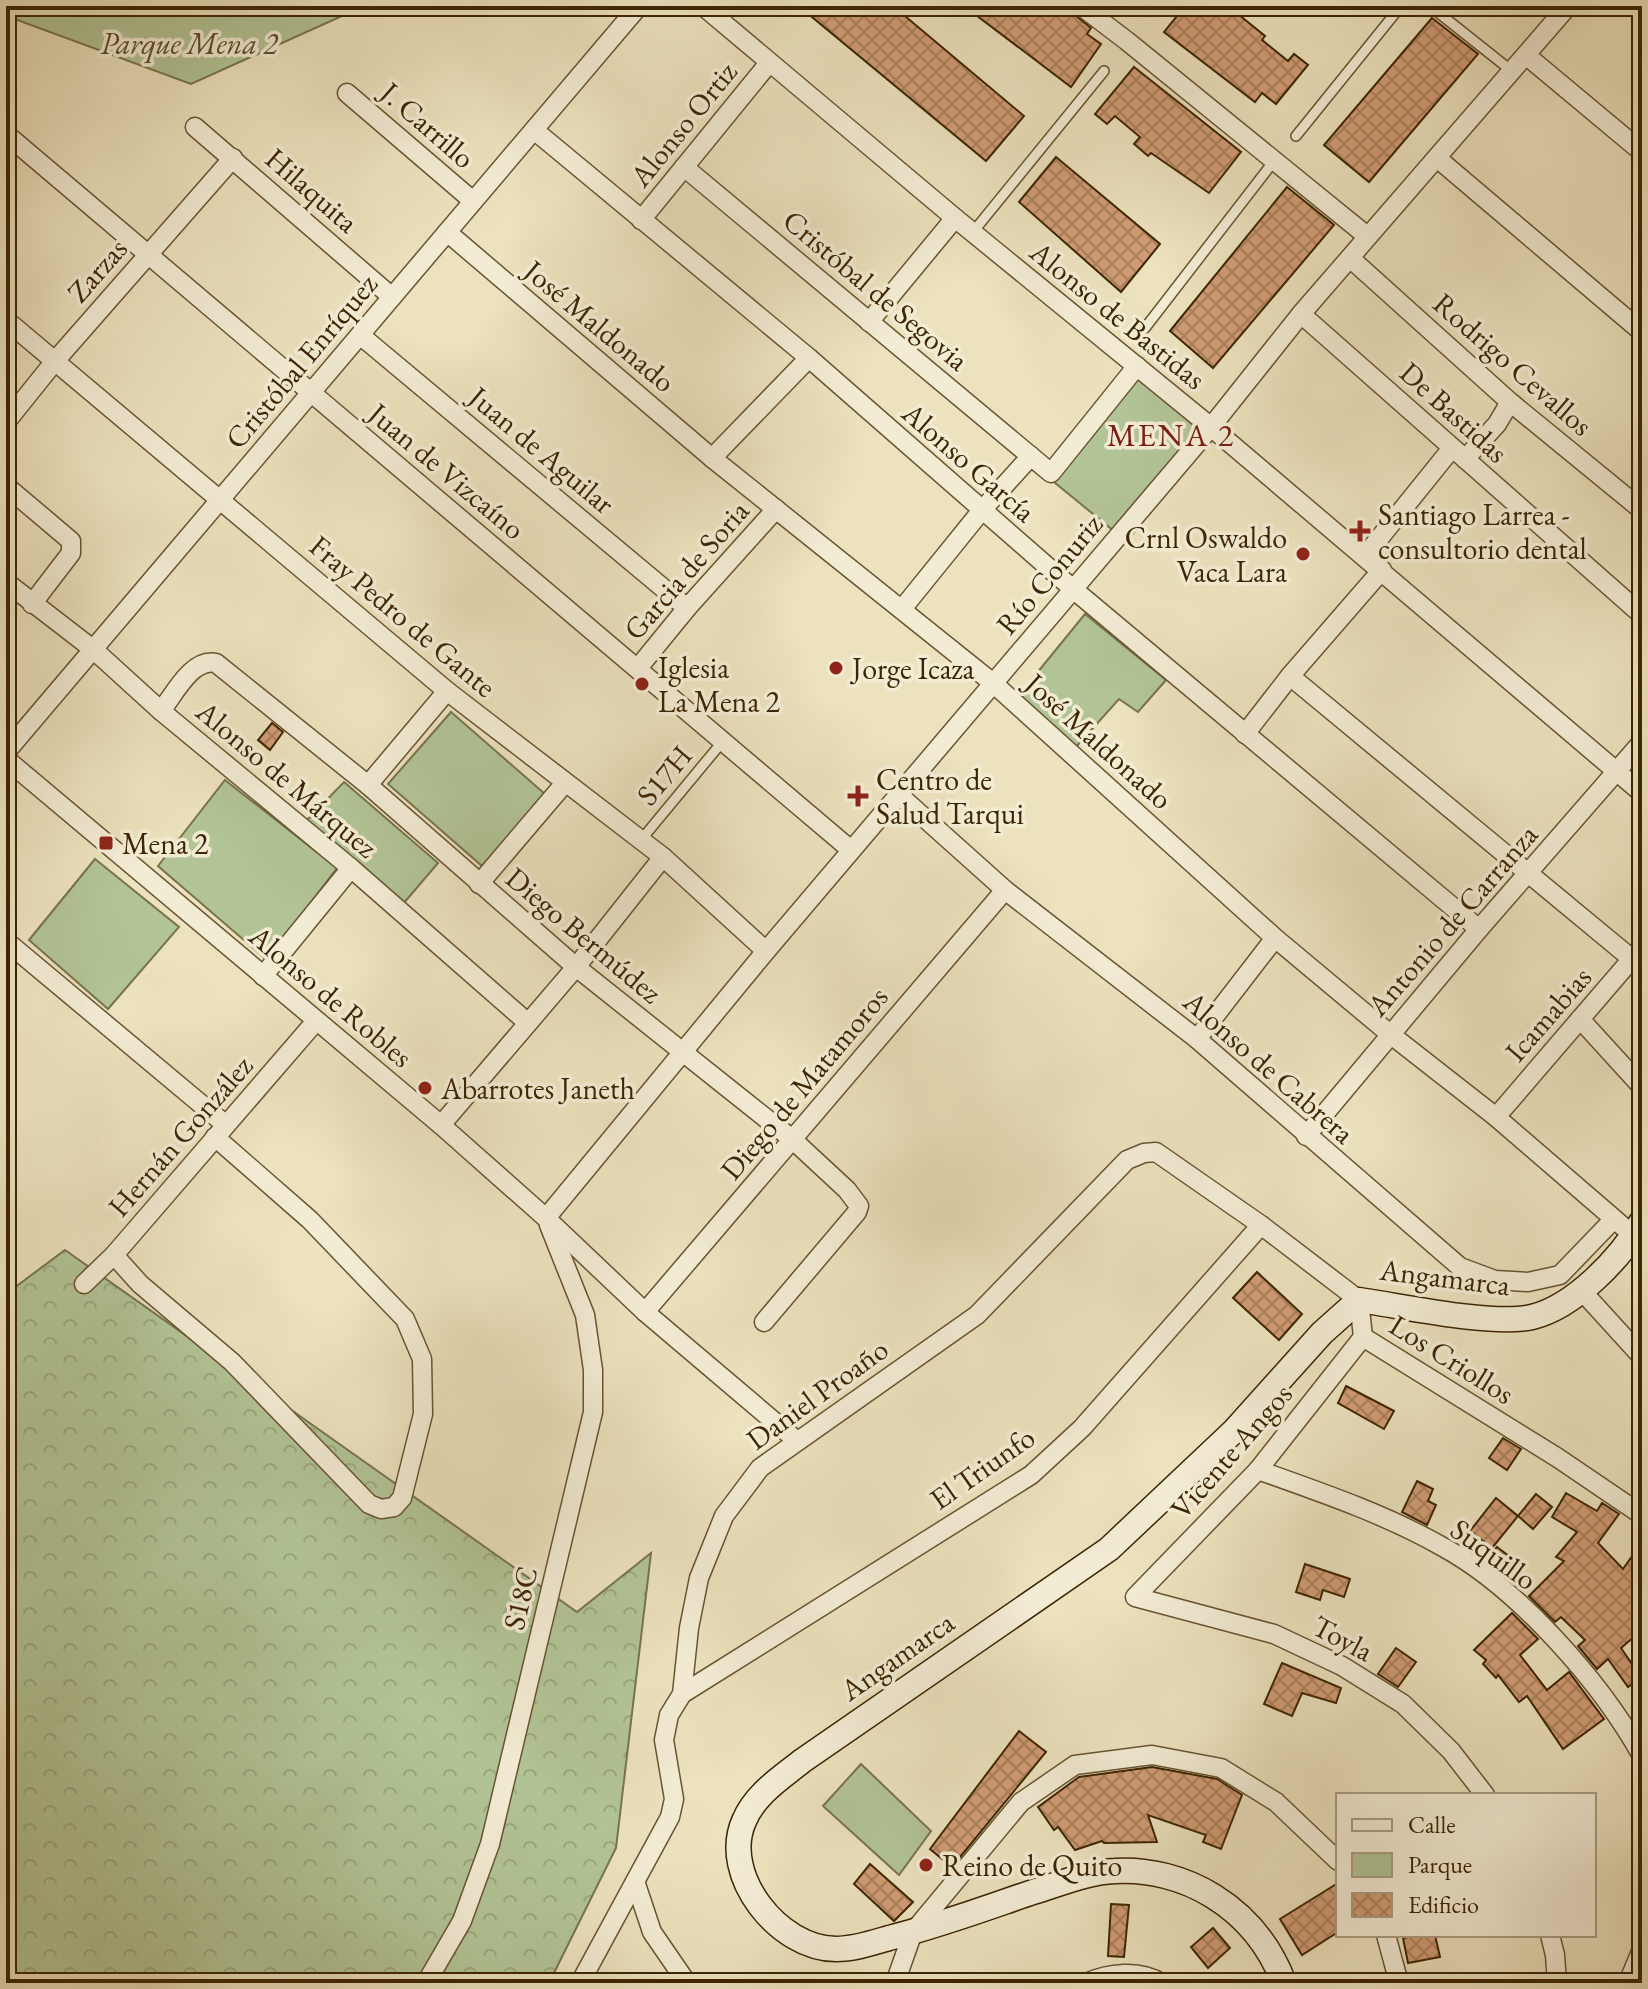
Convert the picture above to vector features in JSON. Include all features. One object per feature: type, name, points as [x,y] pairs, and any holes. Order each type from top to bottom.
[{"type":"street","name":"Cristóbal Enríquez","points":[[6,752],[639,6]]},
{"type":"street","name":"Alonso de Bastidas","points":[[703,6],[1382,570],[1642,793]]},
{"type":"street","points":[[1081,6],[1367,236]]},
{"type":"street","name":"Río Conuriz","points":[[546,1218],[766,951],[1211,427],[1301,314],[1568,6]]},
{"type":"street","points":[[1527,56],[1642,152]]},
{"type":"street","name":"Alonso Ortiz","points":[[641,220],[769,63]]},
{"type":"street","name":"J. Carrillo","points":[[347,93],[473,201]]},
{"type":"street","name":"Hilaquita","points":[[195,127],[392,297]]},
{"type":"street","name":"Alonso García","points":[[534,130],[809,358],[1073,589],[1479,929]]},
{"type":"street","name":"Juan de Vizcaíno","points":[[6,134],[146,256],[851,850]]},
{"type":"street","name":"Zarzas","points":[[6,422],[55,361],[233,158]]},
{"type":"street","points":[[1437,158],[1642,332]]},
{"type":"street","name":"Cristóbal de Segovia","points":[[684,167],[1031,456]]},
{"type":"street","points":[[869,322],[955,218]]},
{"type":"street","name":"José Maldonado","points":[[447,232],[712,458],[993,683],[1275,938],[1496,1117],[1614,1219],[1638,1229]]},
{"type":"street","name":"Rodrigo Cevallos","points":[[1350,258],[1510,402],[1642,510]]},
{"type":"street","name":"De Bastidas","points":[[1301,314],[1642,615]]},
{"type":"street","name":"Fray Pedro de Gante","points":[[6,320],[447,691],[663,857],[766,951]]},
{"type":"street","name":"Juan de Aguilar","points":[[360,335],[687,608]]},
{"type":"street","points":[[712,458],[809,358]]},
{"type":"street","points":[[902,609],[982,510],[1031,456],[1051,473],[1137,366]]},
{"type":"street","points":[[1365,556],[1459,454],[1497,424],[1510,402]]},
{"type":"street","points":[[6,486],[73,546],[71,553],[32,604]]},
{"type":"street","name":"Garcia de Soria","points":[[638,668],[776,509]]},
{"type":"street","points":[[1245,734],[1290,676],[1382,570]]},
{"type":"street","name":"Alonso de Márquez","points":[[6,582],[94,650],[161,711],[351,868],[528,1023]]},
{"type":"street","name":"Diego Bermúdez","points":[[161,711],[196,666],[206,661],[216,663],[368,785],[576,967],[792,1139],[847,1190],[859,1206],[764,1322]]},
{"type":"street","points":[[1290,676],[1528,873],[1637,953]]},
{"type":"street","points":[[368,785],[447,691]]},
{"type":"street","name":"Antonio de Carranza","points":[[1306,1136],[1479,929],[1642,742]]},
{"type":"street","name":"Alonso de Robles","points":[[6,759],[441,1125],[645,1312],[796,1440]]},
{"type":"street","points":[[479,884],[565,783]]},
{"type":"street","name":"Alonso de Cabrera","points":[[900,796],[1005,890],[1197,1039],[1460,1267],[1495,1280],[1528,1282],[1560,1275],[1614,1219]]},
{"type":"street","points":[[441,1125],[576,967],[663,857]]},
{"type":"street","points":[[263,976],[351,868]]},
{"type":"street","name":"Diego de Matamoros","points":[[645,1312],[1005,890]]},
{"type":"street","points":[[1197,1039],[1275,938]]},
{"type":"street","points":[[6,941],[220,1131],[405,1319],[422,1359],[423,1414],[402,1498],[394,1507],[381,1509],[369,1504],[232,1362],[140,1284],[114,1255]]},
{"type":"street","name":"Icamabias","points":[[1496,1117],[1637,953]]},
{"type":"street","points":[[1580,1019],[1642,1087]]},
{"type":"street","name":"Hernán González","points":[[84,1284],[114,1255],[316,1021]]},
{"type":"street","name":"Los Criollos","points":[[1144,1153],[1156,1152],[1261,1225],[1359,1300],[1363,1337],[1558,1458],[1642,1515]]},
{"type":"street","name":"Daniel Proaño","points":[[580,1983],[670,1817],[674,1799],[664,1740],[669,1715],[682,1694],[689,1628],[699,1578],[724,1516],[760,1468],[977,1315],[1127,1160],[1144,1153]]},
{"type":"street","name":"S18C","points":[[426,1983],[462,1921],[490,1844],[593,1412],[593,1370],[585,1315],[546,1218]]},
{"type":"street","name":"El Triunfo","points":[[682,1694],[1031,1475],[1082,1428],[1261,1225]]},
{"type":"street","name":"Angamarca","points":[[1284,1983],[1276,1961],[1254,1930],[1229,1906],[1199,1888],[1169,1877],[1138,1871],[1088,1874],[913,1932],[854,1947],[831,1949],[807,1944],[779,1929],[749,1888],[743,1867],[742,1824],[759,1796],[802,1761],[1109,1549],[1234,1431],[1322,1333],[1359,1300],[1483,1317],[1521,1319],[1545,1312],[1581,1290],[1617,1257],[1638,1229]]},
{"type":"street","points":[[1581,1290],[1642,1357]]},
{"type":"street","name":"Vicente Angos","points":[[1135,1597],[1258,1470],[1363,1337]]},
{"type":"street","name":"Suquillo","points":[[1258,1470],[1346,1502],[1444,1547],[1494,1583],[1543,1627],[1587,1675],[1642,1756]]},
{"type":"street","name":"Toyla","points":[[1135,1597],[1274,1634],[1342,1666],[1403,1704],[1451,1751],[1483,1793]]},
{"type":"street","points":[[895,1983],[913,1932],[1021,1802],[1075,1765],[1152,1755],[1221,1768],[1276,1802],[1336,1859]]},
{"type":"street","points":[[636,1884],[652,1932],[687,1983]]},
{"type":"street","points":[[1387,1937],[1399,1983]]},
{"type":"street","points":[[1550,1937],[1557,1983]]},
{"type":"street","points":[[1628,1983],[1642,1949]]},
{"type":"street","points":[[1086,1983],[1117,1974],[1153,1978],[1161,1983]]},
{"type":"lane","points":[[1296,136],[1401,6]]},
{"type":"lane","points":[[1430,6],[1513,72]]},
{"type":"lane","points":[[973,232],[1104,71]]},
{"type":"lane","points":[[1145,328],[1274,161]]},
{"type":"lane","name":"S17H","points":[[641,840],[723,741]]},
{"type":"green space","name":"Parque Mena 2","points":[[6,6],[364,6],[191,84],[12,18],[6,20]]},
{"type":"green space","points":[[1139,377],[1201,428],[1115,532],[1054,482]]},
{"type":"green space","points":[[1085,614],[1166,680],[1138,712],[1119,699],[1076,747],[1019,695]]},
{"type":"green space","points":[[451,712],[545,794],[482,866],[388,784]]},
{"type":"green space","points":[[225,780],[337,868],[267,960],[158,866]]},
{"type":"green space","points":[[344,782],[438,863],[403,904],[306,821]]},
{"type":"green space","points":[[95,859],[179,927],[108,1009],[29,940]]},
{"type":"green space","points":[[65,1250],[577,1612],[651,1553],[616,1848],[549,1983],[6,1983],[6,1294]]},
{"type":"green space","points":[[861,1764],[931,1831],[899,1875],[823,1806]]},
{"type":"building","points":[[821,6],[893,6],[1024,116],[986,161],[812,17]]},
{"type":"building","points":[[964,6],[1064,6],[1091,28],[1087,34],[1101,44],[1071,87]]},
{"type":"building","points":[[1185,6],[1228,6],[1265,36],[1262,40],[1288,61],[1294,54],[1308,65],[1276,104],[1262,93],[1255,102],[1164,32]]},
{"type":"building","points":[[1432,18],[1478,54],[1369,182],[1324,145]]},
{"type":"building","points":[[1134,67],[1241,152],[1209,193],[1151,153],[1148,156],[1134,144],[1140,137],[1115,116],[1107,124],[1095,114]]},
{"type":"building","points":[[1056,157],[1160,244],[1121,292],[1019,202]]},
{"type":"building","points":[[1287,187],[1334,225],[1213,368],[1170,331]]},
{"type":"building","points":[[272,723],[283,732],[270,750],[258,740]]},
{"type":"building","points":[[1257,1272],[1302,1314],[1279,1340],[1233,1298]]},
{"type":"building","points":[[1346,1386],[1394,1411],[1384,1429],[1338,1403]]},
{"type":"building","points":[[1503,1438],[1521,1449],[1507,1470],[1489,1458]]},
{"type":"building","points":[[1417,1481],[1433,1489],[1428,1501],[1436,1505],[1427,1525],[1402,1512]]},
{"type":"building","points":[[1566,1493],[1597,1511],[1602,1503],[1619,1514],[1598,1543],[1623,1569],[1642,1542],[1642,1630],[1621,1648],[1641,1677],[1628,1687],[1608,1659],[1597,1669],[1578,1646],[1585,1640],[1561,1617],[1555,1622],[1529,1596],[1564,1561],[1556,1557],[1577,1532],[1552,1517]]},
{"type":"building","points":[[1536,1494],[1552,1507],[1533,1529],[1518,1516]]},
{"type":"building","points":[[1496,1498],[1518,1516],[1492,1548],[1470,1531]]},
{"type":"building","points":[[1497,1547],[1518,1563],[1507,1577],[1486,1561]]},
{"type":"building","points":[[1305,1564],[1350,1579],[1344,1597],[1323,1590],[1320,1600],[1296,1592]]},
{"type":"building","points":[[1512,1613],[1538,1639],[1520,1655],[1547,1690],[1569,1672],[1604,1719],[1563,1749],[1527,1696],[1519,1702],[1498,1675],[1496,1678],[1483,1664],[1486,1660],[1474,1650]]},
{"type":"building","points":[[1396,1648],[1416,1662],[1398,1687],[1378,1674]]},
{"type":"building","points":[[1282,1663],[1341,1688],[1336,1703],[1302,1693],[1292,1716],[1264,1704]]},
{"type":"building","points":[[1019,1731],[1046,1752],[952,1867],[930,1849]]},
{"type":"building","points":[[1152,1767],[1217,1779],[1242,1795],[1221,1849],[1203,1842],[1206,1835],[1148,1815],[1157,1842],[1102,1841],[1075,1850],[1058,1827],[1054,1830],[1038,1807],[1079,1777]]},
{"type":"building","points":[[870,1864],[913,1902],[894,1921],[854,1884]]},
{"type":"building","points":[[1336,1884],[1336,1933],[1302,1955],[1280,1919]]},
{"type":"building","points":[[1111,1904],[1129,1905],[1124,1957],[1108,1956]]},
{"type":"building","points":[[1213,1928],[1230,1948],[1208,1968],[1191,1947]]},
{"type":"building","points":[[1435,1937],[1440,1957],[1408,1963],[1403,1938]]},
{"type":"place","name":"Santiago Larrea - consultorio dental","points":[[1360,531]]},
{"type":"place","name":"Crnl Oswaldo Vaca Lara","points":[[1303,554]]},
{"type":"place","name":"Jorge Icaza","points":[[836,668]]},
{"type":"place","name":"Iglesia La Mena 2","points":[[642,684]]},
{"type":"place","name":"Centro de Salud Tarqui","points":[[858,796]]},
{"type":"place","name":"Mena 2","points":[[106,843]]},
{"type":"place","name":"Abarrotes Janeth","points":[[425,1088]]},
{"type":"place","name":"Reino de Quito","points":[[926,1865]]},
{"type":"district","name":"MENA 2","points":[[1171,435]]}]
